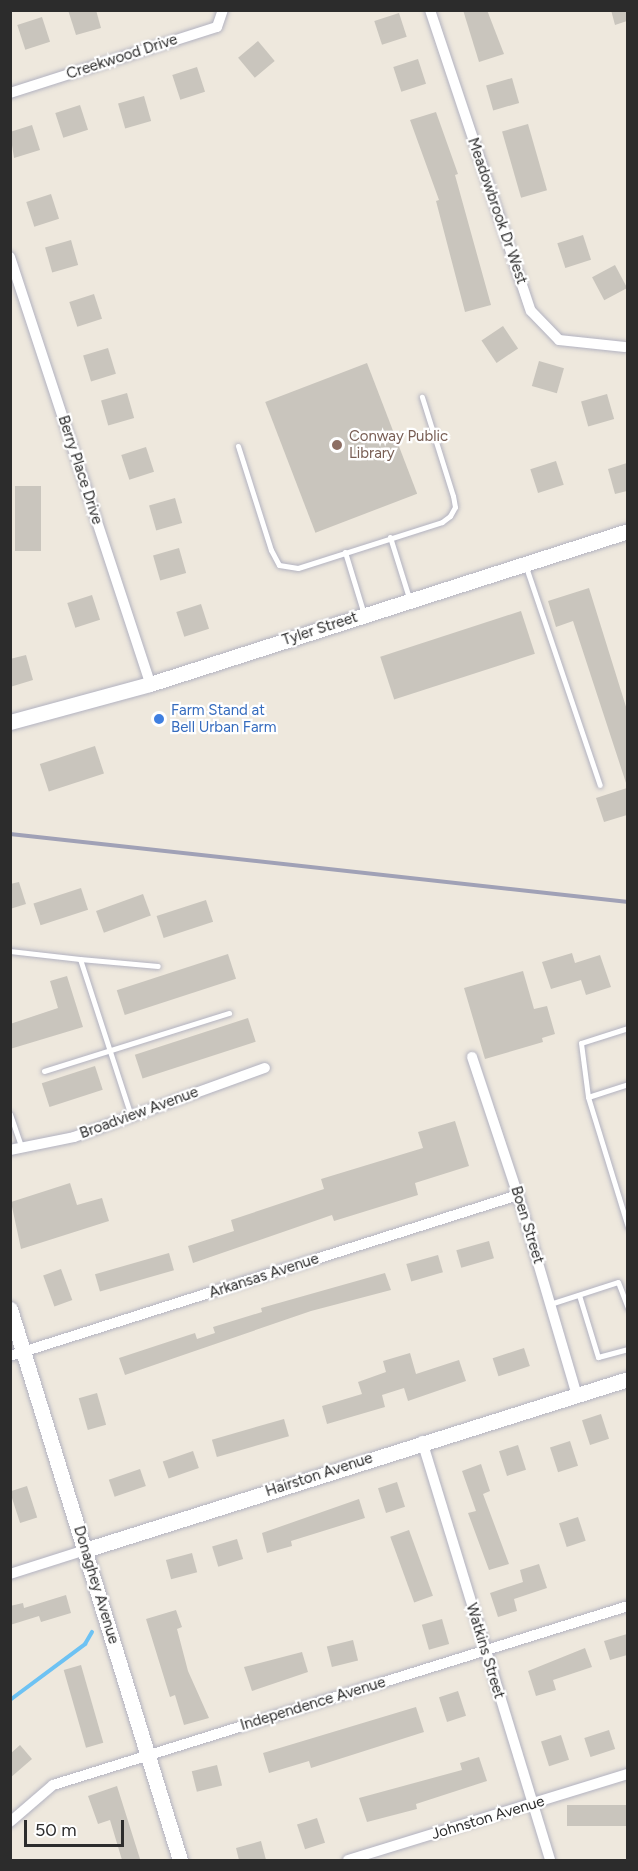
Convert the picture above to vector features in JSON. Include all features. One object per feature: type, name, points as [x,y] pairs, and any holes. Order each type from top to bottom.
[{"type":"street","name":"Creekwood Drive","points":[[10,93],[217,27],[223,10]]},
{"type":"street","name":"Meadowbrook Dr West","points":[[430,10],[531,311],[559,340],[627,348]]},
{"type":"street","name":"Berry Place Drive","points":[[10,257],[150,684]]},
{"type":"street","name":"Tyler Street","points":[[10,722],[150,684],[627,531]]},
{"type":"street","name":"Boen Street","points":[[472,1057],[518,1195],[577,1395]]},
{"type":"street","name":"Broadview Avenue","points":[[10,1150],[74,1137],[265,1068]]},
{"type":"street","name":"Arkansas Avenue","points":[[17,1354],[518,1195]]},
{"type":"street","name":"Donaghey Avenue","points":[[10,1309],[17,1354],[85,1550],[180,1860]]},
{"type":"street","name":"Hairston Avenue","points":[[10,1574],[627,1379]]},
{"type":"street","name":"Watkins Street","points":[[422,1442],[550,1860]]},
{"type":"street","name":"Independence Avenue","points":[[10,1822],[53,1785],[627,1606]]},
{"type":"street","name":"Johnston Avenue","points":[[348,1860],[627,1774]]},
{"type":"lane","points":[[238,446],[271,550],[279,565],[298,568],[442,522],[455,507],[422,397]]},
{"type":"lane","points":[[390,537],[409,600]]},
{"type":"lane","points":[[345,552],[364,614]]},
{"type":"lane","points":[[525,562],[600,785]]},
{"type":"lane","points":[[10,951],[158,966]]},
{"type":"lane","points":[[80,959],[131,1116]]},
{"type":"lane","points":[[44,1071],[229,1013]]},
{"type":"lane","points":[[627,1028],[581,1043],[588,1097],[627,1227]]},
{"type":"lane","points":[[588,1097],[627,1084]]},
{"type":"lane","points":[[10,1114],[22,1148]]},
{"type":"lane","points":[[550,1304],[618,1282],[627,1308]]},
{"type":"lane","points":[[579,1295],[598,1357],[627,1349]]},
{"type":"building","points":[[68,10],[96,10],[101,28],[76,35]]},
{"type":"building","points":[[463,10],[487,10],[504,54],[479,62]]},
{"type":"building","points":[[611,10],[627,10],[627,21],[615,25]]},
{"type":"building","points":[[399,13],[407,37],[382,45],[374,21]]},
{"type":"building","points":[[42,17],[50,42],[25,50],[17,25]]},
{"type":"building","points":[[258,41],[275,61],[255,78],[238,58]]},
{"type":"building","points":[[418,59],[426,84],[401,92],[393,67]]},
{"type":"building","points":[[197,67],[205,92],[180,100],[172,75]]},
{"type":"building","points":[[512,78],[519,103],[493,110],[486,85]]},
{"type":"building","points":[[144,96],[151,121],[125,128],[118,103]]},
{"type":"building","points":[[80,105],[88,130],[63,138],[55,113]]},
{"type":"building","points":[[436,112],[458,174],[455,175],[491,305],[465,312],[436,201],[439,200],[410,120]]},
{"type":"building","points":[[528,124],[547,190],[521,198],[502,131]]},
{"type":"building","points":[[32,125],[40,150],[14,158],[10,132]]},
{"type":"building","points":[[51,194],[59,219],[34,227],[26,202]]},
{"type":"building","points":[[583,235],[591,260],[565,268],[557,243]]},
{"type":"building","points":[[71,240],[78,265],[52,272],[45,247]]},
{"type":"building","points":[[615,265],[627,288],[604,300],[592,277]]},
{"type":"building","points":[[94,294],[102,319],[77,327],[69,302]]},
{"type":"building","points":[[503,326],[518,348],[497,363],[481,341]]},
{"type":"building","points":[[108,348],[116,374],[91,381],[83,356]]},
{"type":"building","points":[[539,361],[564,368],[557,393],[532,386]]},
{"type":"building","name":"Conway Public Library","points":[[367,363],[417,494],[315,533],[265,402]]},
{"type":"building","points":[[127,393],[134,418],[108,425],[101,400]]},
{"type":"building","points":[[607,394],[614,419],[588,426],[581,401]]},
{"type":"building","points":[[146,447],[154,472],[129,480],[121,455]]},
{"type":"building","points":[[556,461],[564,485],[538,493],[530,469]]},
{"type":"building","points":[[627,463],[627,491],[615,494],[608,469]]},
{"type":"building","points":[[15,486],[41,486],[41,551],[15,551]]},
{"type":"building","points":[[175,498],[182,523],[156,530],[149,505]]},
{"type":"building","points":[[179,548],[186,573],[160,580],[153,555]]},
{"type":"building","points":[[589,588],[627,710],[627,786],[573,621],[556,627],[548,601]]},
{"type":"building","points":[[92,595],[100,620],[75,628],[67,603]]},
{"type":"building","points":[[201,604],[209,629],[184,637],[176,612]]},
{"type":"building","points":[[521,611],[535,654],[394,700],[380,657]]},
{"type":"building","points":[[26,655],[33,680],[10,687],[10,659]]},
{"type":"building","points":[[95,746],[104,774],[49,792],[40,764]]},
{"type":"building","points":[[627,788],[627,815],[604,822],[596,798]]},
{"type":"building","points":[[19,882],[26,904],[10,909],[10,884]]},
{"type":"building","points":[[81,888],[88,910],[41,925],[33,903]]},
{"type":"building","points":[[143,894],[151,916],[104,933],[96,911]]},
{"type":"building","points":[[206,900],[213,922],[164,938],[157,916]]},
{"type":"building","points":[[572,953],[575,963],[600,955],[611,987],[586,995],[581,980],[551,989],[542,962]]},
{"type":"building","points":[[228,954],[236,979],[125,1015],[117,990]]},
{"type":"building","points":[[523,971],[534,1009],[547,1006],[555,1034],[542,1038],[543,1042],[485,1059],[464,988]]},
{"type":"building","points":[[67,976],[83,1027],[10,1049],[10,1024],[58,1008],[50,981]]},
{"type":"building","points":[[248,1018],[256,1042],[143,1079],[135,1055]]},
{"type":"building","points":[[95,1066],[103,1090],[49,1107],[42,1083]]},
{"type":"building","points":[[455,1121],[469,1166],[415,1183],[418,1195],[334,1221],[332,1215],[193,1263],[188,1246],[234,1231],[231,1220],[324,1189],[321,1179],[423,1148],[418,1132]]},
{"type":"building","points":[[70,1183],[77,1205],[102,1198],[109,1221],[21,1249],[11,1202]]},
{"type":"building","points":[[489,1241],[494,1258],[461,1268],[456,1250]]},
{"type":"building","points":[[169,1253],[174,1270],[100,1292],[95,1274]]},
{"type":"building","points":[[438,1255],[443,1272],[411,1281],[406,1264]]},
{"type":"building","points":[[61,1269],[72,1300],[54,1307],[43,1275]]},
{"type":"building","points":[[385,1273],[391,1290],[311,1311],[125,1375],[119,1358],[195,1333],[197,1339],[215,1333],[213,1327],[262,1312],[261,1308]]},
{"type":"building","points":[[524,1348],[530,1366],[498,1376],[493,1358]]},
{"type":"building","points":[[410,1353],[416,1374],[459,1360],[466,1381],[408,1401],[404,1388],[382,1395],[385,1407],[327,1424],[322,1406],[362,1394],[358,1382],[386,1372],[383,1361]]},
{"type":"building","points":[[97,1393],[106,1425],[88,1430],[79,1398]]},
{"type":"building","points":[[601,1414],[609,1439],[590,1445],[582,1420]]},
{"type":"building","points":[[284,1419],[289,1436],[217,1457],[212,1440]]},
{"type":"building","points":[[570,1441],[578,1466],[558,1472],[550,1447]]},
{"type":"building","points":[[518,1445],[526,1470],[507,1476],[499,1451]]},
{"type":"building","points":[[193,1451],[199,1468],[169,1478],[163,1461]]},
{"type":"building","points":[[481,1464],[490,1491],[483,1494],[509,1564],[489,1570],[468,1513],[476,1511],[462,1471]]},
{"type":"building","points":[[140,1469],[146,1486],[115,1497],[109,1480]]},
{"type":"building","points":[[397,1482],[405,1507],[386,1513],[378,1488]]},
{"type":"building","points":[[27,1486],[37,1517],[20,1523],[10,1492]]},
{"type":"building","points":[[359,1499],[365,1518],[291,1541],[292,1546],[267,1553],[262,1533]]},
{"type":"building","points":[[578,1517],[586,1541],[567,1547],[559,1523]]},
{"type":"building","points":[[409,1530],[433,1596],[414,1603],[390,1537]]},
{"type":"building","points":[[237,1539],[243,1559],[218,1567],[212,1547]]},
{"type":"building","points":[[192,1553],[197,1572],[171,1579],[166,1560]]},
{"type":"building","points":[[539,1564],[547,1588],[514,1599],[517,1611],[498,1617],[490,1593],[523,1582],[520,1570]]},
{"type":"building","points":[[66,1595],[71,1613],[41,1622],[39,1616],[10,1625],[10,1606],[23,1603],[24,1608]]},
{"type":"building","points":[[176,1610],[182,1627],[177,1629],[188,1671],[209,1718],[184,1725],[175,1695],[170,1697],[146,1619]]},
{"type":"building","points":[[442,1619],[449,1644],[429,1650],[422,1625]]},
{"type":"building","points":[[627,1634],[627,1655],[610,1660],[604,1641]]},
{"type":"building","points":[[353,1640],[358,1660],[332,1667],[327,1647]]},
{"type":"building","points":[[585,1648],[592,1667],[553,1680],[556,1690],[536,1696],[528,1671]]},
{"type":"building","points":[[302,1652],[308,1672],[252,1691],[244,1667]]},
{"type":"building","points":[[81,1665],[103,1743],[86,1748],[64,1670]]},
{"type":"building","points":[[458,1691],[466,1716],[447,1722],[439,1697]]},
{"type":"building","points":[[416,1707],[424,1732],[311,1768],[309,1761],[269,1773],[263,1753]]},
{"type":"building","points":[[609,1730],[615,1749],[590,1757],[584,1738]]},
{"type":"building","points":[[561,1735],[569,1760],[549,1766],[541,1741]]},
{"type":"building","points":[[20,1745],[32,1759],[10,1778],[10,1754]]},
{"type":"building","points":[[479,1757],[487,1781],[416,1804],[417,1809],[367,1822],[359,1798],[462,1770],[460,1763]]},
{"type":"building","points":[[217,1765],[222,1785],[197,1792],[192,1771]]},
{"type":"building","points":[[117,1786],[140,1859],[122,1860],[110,1820],[98,1824],[88,1796]]},
{"type":"building","points":[[567,1805],[627,1805],[627,1826],[567,1826]]},
{"type":"building","points":[[317,1818],[325,1843],[305,1849],[297,1824]]},
{"type":"building","points":[[261,1841],[266,1860],[239,1860],[236,1848]]},
{"type":"waterway","points":[[10,1700],[85,1644],[92,1632]]},
{"type":"railway","points":[[10,834],[628,902]]},
{"type":"place","name":"Conway Public Library","points":[[337,445]]},
{"type":"place","name":"Farm Stand at Bell Urban Farm","points":[[159,719]]}]
